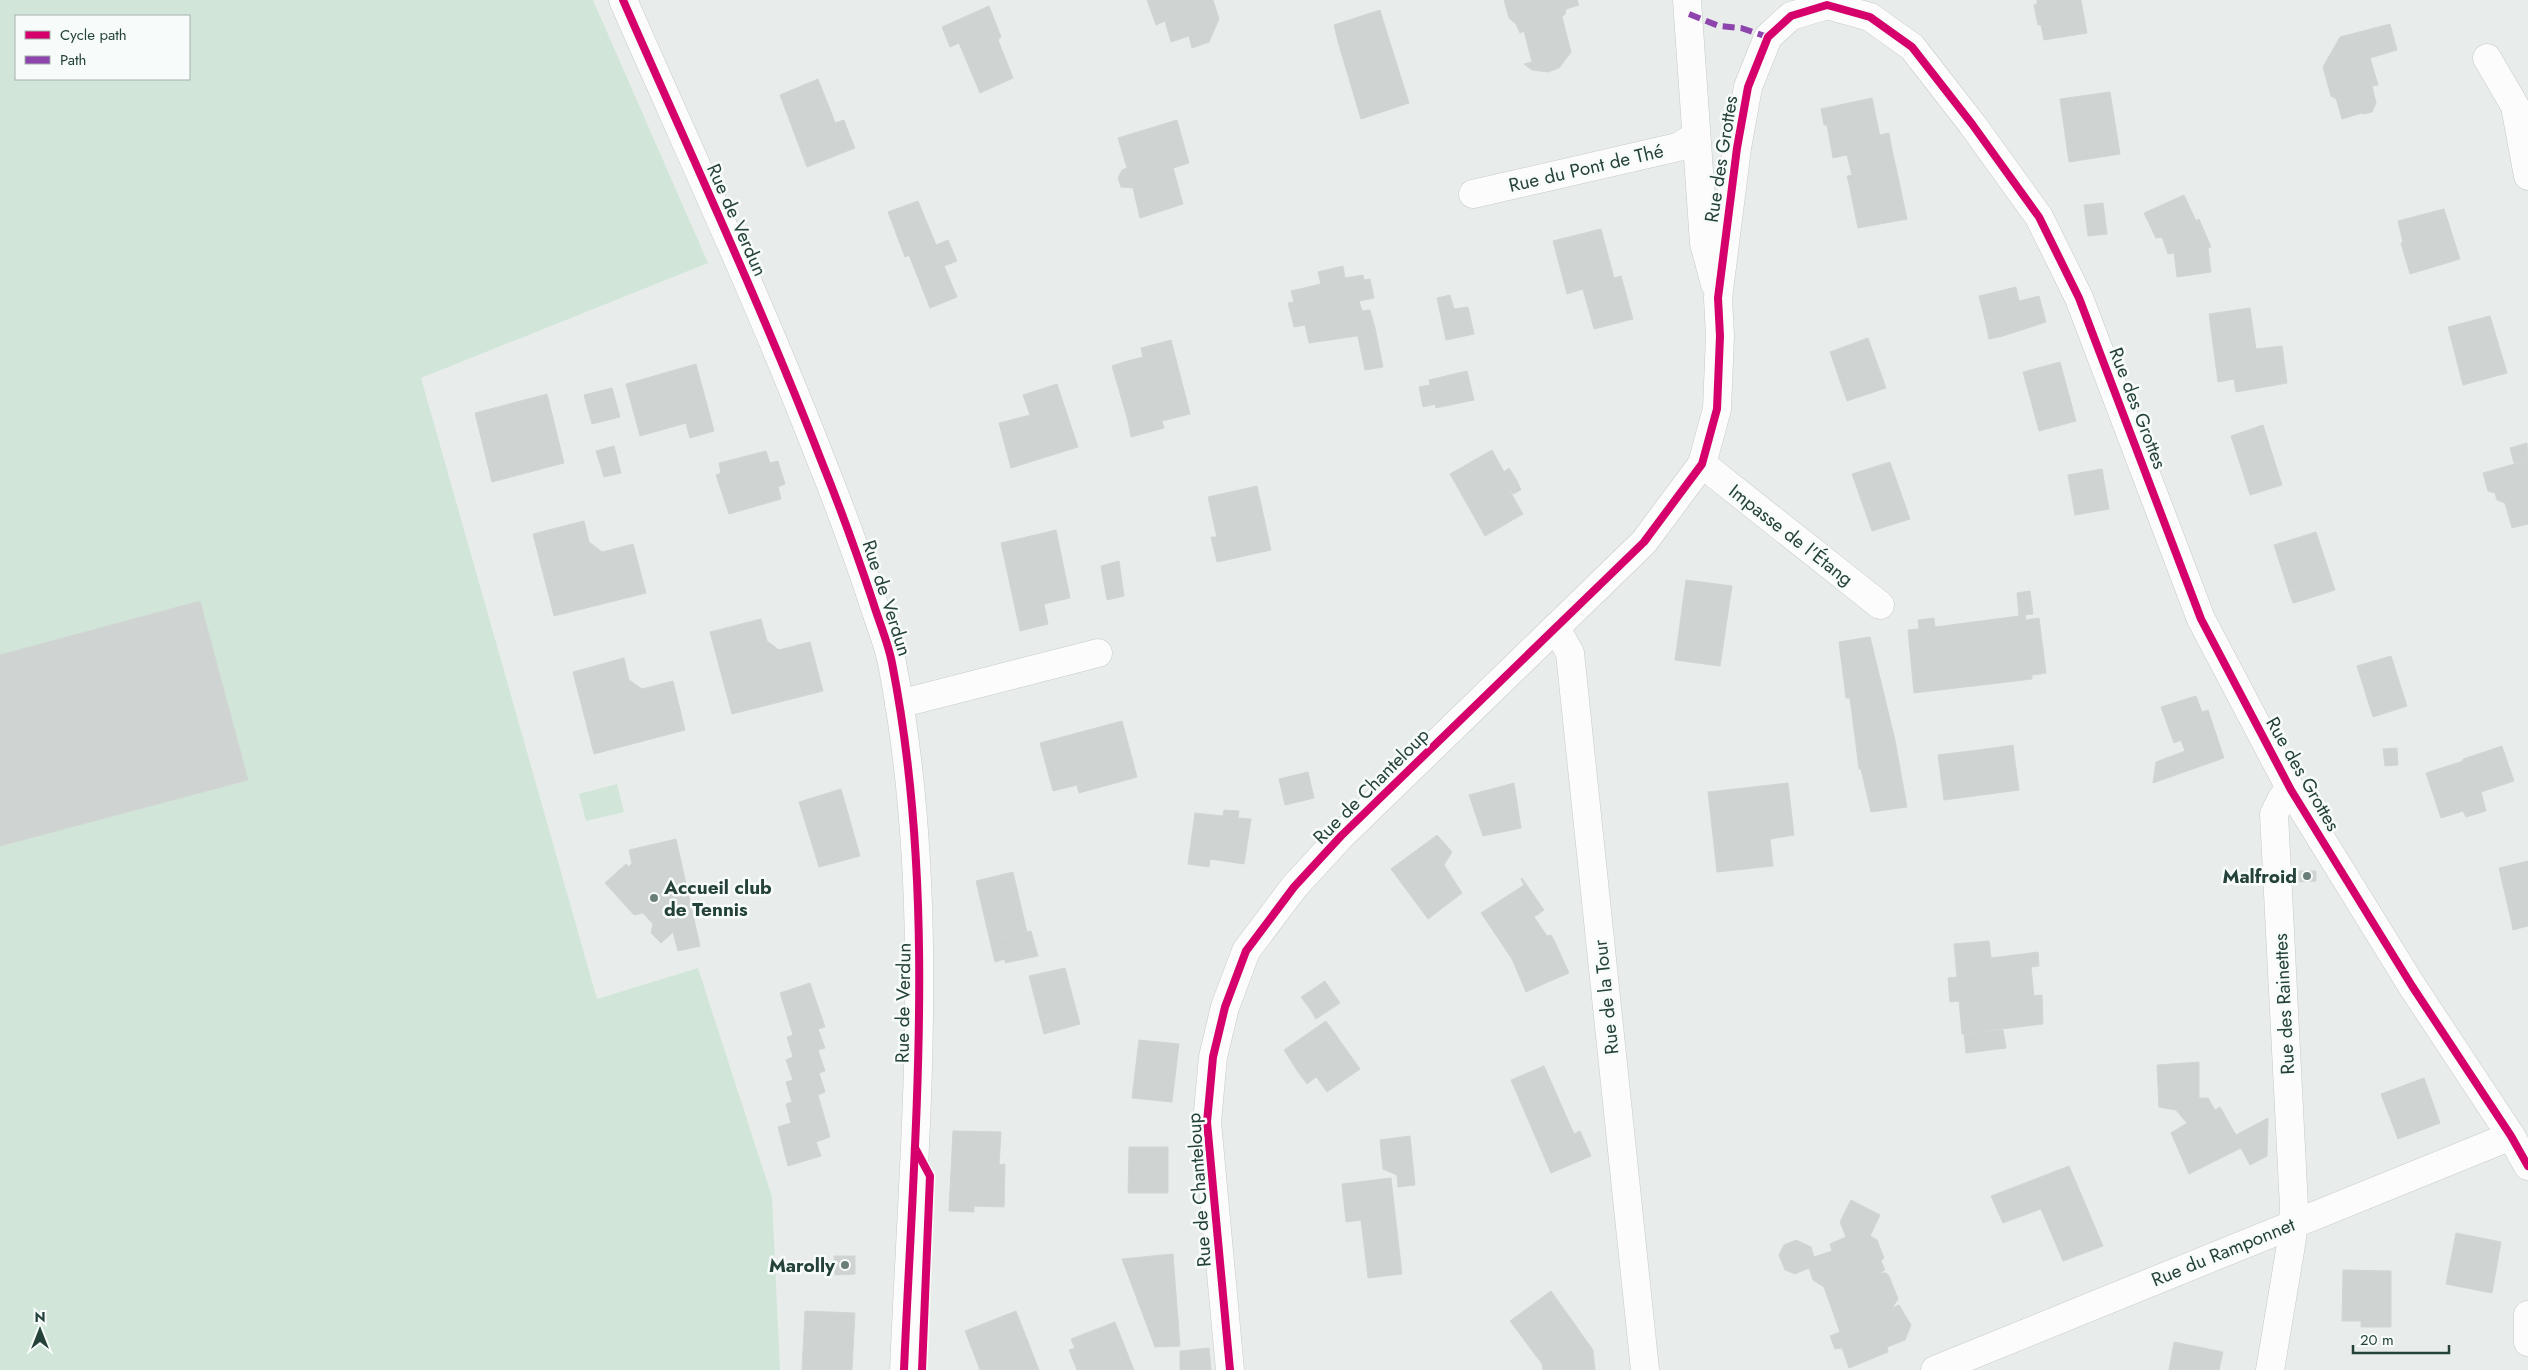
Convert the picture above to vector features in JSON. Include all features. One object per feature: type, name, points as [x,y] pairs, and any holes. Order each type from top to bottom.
[{"type":"street","name":"Rue de Verdun","points":[[623,0],[796,394],[855,547],[891,659],[906,750],[916,847],[920,939],[918,1092],[904,1370]]},
{"type":"street","points":[[1688,0],[1704,244],[1718,298]]},
{"type":"street","name":"Rue des Grottes","points":[[1718,298],[1737,148],[1748,87],[1768,37],[1791,16],[1827,5],[1870,17],[1912,47],[1972,124],[2039,217],[2079,298],[2201,619],[2291,790],[2412,986],[2511,1136],[2528,1166]]},
{"type":"street","points":[[2487,58],[2515,106],[2528,176]]},
{"type":"street","name":"Rue du Pont de Thé","points":[[1473,194],[1678,147],[1696,136]]},
{"type":"street","name":"Rue de Chanteloup","points":[[1230,1370],[1207,1122],[1213,1057],[1225,1006],[1246,951],[1294,887],[1341,836],[1644,542],[1702,464],[1717,409],[1720,336],[1718,298]]},
{"type":"street","name":"Impasse de l'Étang","points":[[1702,464],[1880,605]]},
{"type":"street","name":"Rue de la Tour","points":[[1556,628],[1570,653],[1645,1370]]},
{"type":"street","points":[[899,704],[1098,653]]},
{"type":"street","name":"Rue des Rainettes","points":[[2270,1370],[2293,1223],[2274,814],[2282,798],[2291,790]]},
{"type":"street","name":"Rue du Ramponnet","points":[[1935,1370],[2511,1136]]},
{"type":"street","points":[[2528,1315],[2528,1342]]},
{"type":"green space","points":[[0,0],[593,0],[708,263],[421,378],[597,999],[698,968],[772,1197],[780,1370],[0,1370]]},
{"type":"green space","points":[[617,784],[624,812],[586,821],[579,794]]},
{"type":"building","points":[[1147,0],[1213,0],[1219,19],[1209,42],[1192,48],[1189,36],[1171,42],[1165,21],[1156,25]]},
{"type":"building","points":[[1504,0],[1577,0],[1579,5],[1566,9],[1562,17],[1571,52],[1532,62],[1524,31],[1520,33],[1516,24],[1509,18]]},
{"type":"building","points":[[2037,0],[2081,0],[2087,33],[2044,40],[2041,25],[2038,25],[2034,5],[2037,4]]},
{"type":"building","points":[[989,6],[1001,37],[998,40],[1013,78],[980,93],[959,43],[950,47],[942,27]]},
{"type":"building","points":[[1380,10],[1386,30],[1339,45],[1334,25]]},
{"type":"building","points":[[2390,24],[2397,50],[2370,58],[2378,85],[2372,86],[2376,103],[2372,112],[2364,114],[2331,96],[2323,67],[2340,37]]},
{"type":"building","points":[[1386,30],[1409,103],[1361,119],[1339,45]]},
{"type":"building","points":[[1571,52],[1559,68],[1548,72],[1532,70],[1524,64]]},
{"type":"building","points":[[818,79],[840,135],[848,131],[855,148],[807,167],[780,95]]},
{"type":"building","points":[[2110,92],[2120,154],[2069,162],[2060,99]]},
{"type":"building","points":[[1872,98],[1883,151],[1892,150],[1897,172],[1849,184],[1847,176],[1852,175],[1847,155],[1833,158],[1827,125],[1824,125],[1821,109]]},
{"type":"building","points":[[2336,98],[2362,113],[2342,119]]},
{"type":"building","points":[[844,120],[848,131],[840,135],[835,123]]},
{"type":"building","points":[[1177,120],[1185,149],[1169,153],[1183,204],[1140,218],[1133,188],[1121,187],[1118,178],[1122,170],[1127,168],[1118,138]]},
{"type":"building","points":[[1889,133],[1892,150],[1883,151],[1880,135]]},
{"type":"building","points":[[1185,149],[1189,163],[1173,168],[1169,153]]},
{"type":"building","points":[[1897,172],[1907,219],[1858,228],[1849,184]]},
{"type":"building","points":[[2184,195],[2196,221],[2199,219],[2211,247],[2208,248],[2211,272],[2177,277],[2174,253],[2168,254],[2162,237],[2156,238],[2144,213]]},
{"type":"building","points":[[918,201],[936,245],[948,240],[957,261],[944,266],[957,297],[930,308],[909,255],[905,257],[888,212]]},
{"type":"building","points":[[2103,203],[2107,234],[2088,236],[2084,205]]},
{"type":"building","points":[[2444,209],[2460,259],[2410,274],[2401,243],[2403,242],[2398,221]]},
{"type":"building","points":[[1601,229],[1614,278],[1621,276],[1633,319],[1594,329],[1583,289],[1567,294],[1553,241]]},
{"type":"building","points":[[1343,266],[1345,278],[1363,275],[1364,280],[1370,279],[1374,298],[1359,301],[1362,311],[1370,310],[1375,328],[1357,332],[1357,336],[1309,343],[1305,325],[1294,327],[1288,303],[1294,302],[1291,291],[1321,284],[1318,272]]},
{"type":"building","points":[[2016,287],[2019,301],[2039,296],[2046,322],[2003,336],[1998,316],[1985,320],[1979,296]]},
{"type":"building","points":[[1450,295],[1454,309],[1468,307],[1474,334],[1446,340],[1437,298]]},
{"type":"building","points":[[2250,308],[2256,349],[2282,346],[2287,383],[2236,392],[2234,379],[2218,382],[2209,314]]},
{"type":"building","points":[[1998,316],[2003,336],[1989,339],[1985,320]]},
{"type":"building","points":[[2490,316],[2507,373],[2463,385],[2448,327]]},
{"type":"building","points":[[1375,328],[1383,367],[1365,370],[1357,332]]},
{"type":"building","points":[[1868,338],[1886,388],[1847,401],[1830,352]]},
{"type":"building","points":[[1171,340],[1190,414],[1162,421],[1164,428],[1131,437],[1128,421],[1139,418],[1124,362],[1143,357],[1141,348]]},
{"type":"building","points":[[1124,362],[1139,418],[1128,421],[1112,366]]},
{"type":"building","points":[[2060,362],[2076,421],[2039,431],[2023,372]]},
{"type":"building","points":[[696,364],[714,431],[690,438],[686,423],[640,436],[626,384]]},
{"type":"building","points":[[1467,371],[1474,400],[1436,408],[1429,380]]},
{"type":"building","points":[[1057,384],[1078,447],[1011,468],[999,423],[1030,415],[1023,395]]},
{"type":"building","points":[[1430,385],[1435,404],[1423,407],[1419,387]]},
{"type":"building","points":[[612,388],[620,417],[592,424],[584,395]]},
{"type":"building","points":[[547,394],[564,463],[492,482],[475,413]]},
{"type":"building","points":[[2263,425],[2282,485],[2250,495],[2231,436]]},
{"type":"building","points":[[2527,443],[2528,460],[2514,463],[2510,448]]},
{"type":"building","points":[[614,446],[621,473],[604,477],[596,451]]},
{"type":"building","points":[[1492,450],[1504,472],[1509,468],[1517,481],[1507,486],[1523,514],[1485,536],[1450,474]]},
{"type":"building","points":[[766,451],[770,463],[778,461],[785,484],[778,487],[781,499],[729,514],[716,475],[721,473],[719,463]]},
{"type":"building","points":[[2528,460],[2528,524],[2512,528],[2505,503],[2497,500],[2495,493],[2488,491],[2483,473]]},
{"type":"building","points":[[1890,462],[1910,519],[1872,531],[1852,474]]},
{"type":"building","points":[[2102,469],[2109,509],[2075,515],[2068,475]]},
{"type":"building","points":[[1517,481],[1521,490],[1513,494],[1507,486]]},
{"type":"building","points":[[1257,486],[1271,550],[1222,561],[1208,497]]},
{"type":"building","points":[[584,521],[589,542],[602,552],[633,544],[646,593],[554,616],[533,534]]},
{"type":"building","points":[[1056,530],[1070,598],[1044,604],[1048,624],[1020,631],[1001,543]]},
{"type":"building","points":[[2316,532],[2335,590],[2307,599],[2304,588],[2289,592],[2274,545]]},
{"type":"building","points":[[1211,537],[1217,537],[1222,561],[1217,562]]},
{"type":"building","points":[[1119,561],[1124,596],[1107,600],[1101,566]]},
{"type":"building","points":[[1686,580],[1732,586],[1720,666],[1675,660]]},
{"type":"building","points":[[2304,588],[2307,599],[2293,603],[2289,592]]},
{"type":"building","points":[[2030,591],[2033,614],[2025,615],[2026,620],[2039,618],[2046,673],[2032,675],[2032,679],[1914,693],[1908,630],[1919,629],[1918,620],[1934,618],[1935,627],[2019,616],[2017,593]]},
{"type":"building","points":[[200,601],[248,780],[0,846],[0,655]]},
{"type":"building","points":[[761,619],[767,641],[779,650],[810,642],[823,691],[732,714],[710,632]]},
{"type":"building","points":[[1870,637],[1895,740],[1907,807],[1871,812],[1861,769],[1859,769],[1850,698],[1846,698],[1839,642]]},
{"type":"building","points":[[2391,656],[2407,706],[2373,717],[2357,666]]},
{"type":"building","points":[[624,658],[629,680],[642,689],[673,681],[685,730],[594,754],[573,672]]},
{"type":"building","points":[[2196,696],[2202,712],[2208,710],[2224,758],[2153,783],[2156,762],[2185,751],[2181,740],[2174,743],[2161,707]]},
{"type":"building","points":[[1122,721],[1137,777],[1079,793],[1077,785],[1053,791],[1040,743]]},
{"type":"building","points":[[2013,745],[2014,754],[1995,757],[1994,748]]},
{"type":"building","points":[[2502,746],[2514,781],[2481,792],[2486,811],[2466,817],[2463,811],[2441,818],[2426,773]]},
{"type":"building","points":[[1994,748],[1995,757],[2014,754],[2019,790],[1944,800],[1938,755]]},
{"type":"building","points":[[2397,748],[2398,765],[2385,766],[2383,749]]},
{"type":"building","points":[[1308,772],[1314,798],[1285,805],[1279,779]]},
{"type":"building","points":[[1514,783],[1521,828],[1483,836],[1469,795]]},
{"type":"building","points":[[1788,783],[1794,835],[1770,839],[1773,866],[1717,872],[1708,792]]},
{"type":"building","points":[[841,789],[860,856],[819,867],[799,802]]},
{"type":"building","points":[[1224,810],[1239,811],[1238,818],[1251,819],[1244,864],[1210,859],[1209,867],[1188,864],[1195,813],[1223,816]]},
{"type":"building","points":[[1437,835],[1452,852],[1444,865],[1462,893],[1428,919],[1391,869]]},
{"type":"building","name":"Accueil club de Tennis","points":[[676,839],[700,946],[678,951],[673,932],[661,943],[651,933],[653,924],[643,913],[634,915],[605,883],[626,864],[629,867],[632,863],[629,850]]},
{"type":"building","points":[[2528,861],[2528,916],[2511,920],[2499,868]]},
{"type":"building","name":"Malfroid","points":[[2297,871],[2316,871],[2316,881],[2298,882]]},
{"type":"building","points":[[1013,872],[1027,932],[990,941],[976,881]]},
{"type":"building","points":[[1522,878],[1544,910],[1534,917],[1547,936],[1551,935],[1569,973],[1548,982],[1545,976],[1523,985],[1512,959],[1481,913],[1524,885]]},
{"type":"building","points":[[2528,916],[2528,926],[2513,930],[2511,920]]},
{"type":"building","points":[[1031,931],[1038,956],[1005,963],[1005,959],[995,962],[990,941]]},
{"type":"building","points":[[1989,941],[1991,958],[2038,952],[2039,966],[2031,967],[2034,996],[2042,995],[2043,1024],[1962,1034],[1954,944]]},
{"type":"building","points":[[1065,968],[1080,1024],[1044,1034],[1029,976]]},
{"type":"building","points":[[1545,976],[1548,982],[1526,992],[1523,985]]},
{"type":"building","points":[[1957,977],[1959,1001],[1950,1002],[1948,978]]},
{"type":"building","points":[[1325,981],[1333,993],[1310,1009],[1301,997]]},
{"type":"building","points":[[810,983],[825,1027],[818,1029],[825,1048],[818,1050],[825,1071],[819,1073],[825,1092],[818,1095],[830,1137],[816,1142],[821,1156],[788,1166],[778,1127],[791,1123],[786,1104],[792,1102],[786,1082],[793,1080],[786,1060],[793,1057],[787,1037],[793,1035],[780,993]]},
{"type":"building","points":[[1333,993],[1340,1003],[1316,1019],[1310,1009]]},
{"type":"building","points":[[1326,1021],[1360,1069],[1327,1092],[1308,1065],[1298,1072],[1284,1050]]},
{"type":"building","points":[[2003,1030],[2006,1048],[1966,1053],[1964,1034]]},
{"type":"building","points":[[1139,1040],[1179,1044],[1172,1102],[1132,1098]]},
{"type":"building","points":[[2199,1062],[2199,1098],[2208,1098],[2215,1110],[2220,1107],[2236,1135],[2268,1118],[2267,1156],[2250,1165],[2241,1148],[2189,1174],[2171,1133],[2187,1123],[2176,1110],[2159,1107],[2157,1065]]},
{"type":"building","points":[[1308,1065],[1316,1077],[1307,1084],[1298,1072]]},
{"type":"building","points":[[1544,1066],[1574,1134],[1580,1131],[1591,1156],[1551,1173],[1511,1080]]},
{"type":"building","points":[[2424,1078],[2440,1123],[2398,1139],[2381,1094]]},
{"type":"building","points":[[953,1131],[1001,1132],[999,1165],[1005,1164],[1004,1207],[974,1206],[974,1212],[949,1211]]},
{"type":"building","points":[[1410,1136],[1415,1185],[1398,1187],[1397,1175],[1383,1169],[1380,1140]]},
{"type":"building","points":[[1129,1147],[1168,1147],[1168,1193],[1128,1193]]},
{"type":"building","points":[[2069,1166],[2103,1246],[2063,1261],[2041,1209],[2003,1223],[1991,1196]]},
{"type":"building","points":[[1391,1178],[1402,1274],[1368,1278],[1361,1220],[1346,1222],[1342,1184]]},
{"type":"building","points":[[1851,1200],[1880,1215],[1870,1236],[1877,1240],[1884,1258],[1881,1261],[1885,1270],[1879,1273],[1886,1273],[1889,1276],[1898,1299],[1892,1308],[1899,1305],[1911,1325],[1905,1340],[1887,1347],[1888,1352],[1849,1368],[1842,1348],[1835,1349],[1830,1336],[1840,1332],[1824,1287],[1813,1280],[1809,1268],[1795,1274],[1785,1270],[1779,1255],[1784,1245],[1796,1240],[1811,1247],[1814,1257],[1832,1251],[1830,1244],[1846,1237],[1840,1222]]},
{"type":"building","points":[[2456,1233],[2501,1242],[2492,1293],[2446,1284]]},
{"type":"building","points":[[1173,1254],[1180,1346],[1155,1347],[1122,1259]]},
{"type":"building","name":"Marolly","points":[[834,1256],[855,1256],[855,1274],[835,1275]]},
{"type":"building","points":[[2343,1270],[2391,1271],[2391,1327],[2361,1327],[2361,1321],[2342,1321]]},
{"type":"building","points":[[1551,1291],[1593,1350],[1595,1370],[1543,1370],[1542,1364],[1510,1321]]},
{"type":"building","points":[[805,1311],[855,1313],[852,1370],[802,1370]]},
{"type":"building","points":[[1016,1311],[1039,1370],[980,1370],[965,1331]]},
{"type":"building","points":[[1115,1322],[1134,1370],[1077,1370],[1069,1350],[1075,1348],[1071,1339]]},
{"type":"building","points":[[2174,1342],[2223,1352],[2219,1370],[2169,1370]]},
{"type":"building","points":[[1209,1348],[1211,1370],[1180,1370],[1180,1351]]},
{"type":"marked path","points":[[1689,14],[1719,26],[1741,28],[1768,37]]},
{"type":"cycle path","points":[[623,0],[750,287],[798,402],[855,548],[892,663],[906,751],[915,839],[919,928],[917,1105],[904,1370]]},
{"type":"cycle path","points":[[1230,1370],[1207,1122],[1213,1057],[1225,1007],[1246,951],[1294,887],[1341,836],[1644,542],[1702,464],[1717,409],[1720,336],[1718,298],[1737,148],[1748,87],[1768,37],[1791,16],[1827,5],[1870,17],[1912,47],[1972,124],[2039,217],[2079,298],[2201,619],[2291,790],[2412,986],[2511,1136],[2528,1166]]},
{"type":"cycle path","points":[[915,1148],[930,1176],[922,1370]]},
{"type":"place","name":"Malfroid","points":[[2307,876]]},
{"type":"place","name":"Accueil club de Tennis","points":[[654,898]]},
{"type":"place","name":"Marolly","points":[[845,1265]]}]
